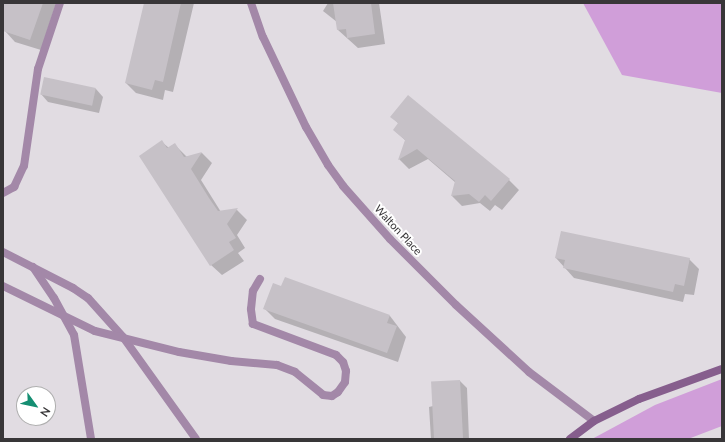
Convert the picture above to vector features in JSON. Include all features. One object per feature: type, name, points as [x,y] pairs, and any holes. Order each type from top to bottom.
[{"type":"street","points":[[3,193],[14,187],[24,166],[38,69],[60,3]]},
{"type":"street","name":"Walton Place","points":[[251,3],[266,44],[306,127],[328,165],[343,186],[390,239],[456,305],[529,372],[594,421]]},
{"type":"street","points":[[3,252],[73,288],[88,298],[123,337],[196,439]]},
{"type":"street","points":[[33,267],[66,318],[77,352],[91,439]]},
{"type":"street","points":[[3,286],[95,331],[232,361],[277,365],[295,372],[323,395],[332,396],[338,392],[345,382],[346,371],[343,362],[336,355],[253,324],[251,308],[253,291],[260,279]]},
{"type":"street","points":[[570,439],[594,421],[639,398],[722,368]]},
{"type":"shaded area","points":[[583,3],[722,3],[722,93],[622,75]]},
{"type":"shaded area","points":[[722,379],[722,426],[688,439],[592,439],[655,405]]},
{"type":"building","points":[[3,3],[43,3],[30,40],[3,31]]},
{"type":"building","points":[[144,3],[181,3],[163,82],[155,80],[152,90],[125,83]]},
{"type":"building","points":[[333,3],[371,3],[375,34],[347,38],[346,29],[337,30]]},
{"type":"building","points":[[44,77],[96,88],[92,106],[40,95]]},
{"type":"building","points":[[408,95],[510,179],[491,201],[485,195],[479,202],[469,194],[451,196],[455,181],[417,149],[398,160],[405,140],[393,130],[398,123],[390,117]]},
{"type":"building","points":[[162,140],[167,148],[175,143],[184,157],[202,152],[191,169],[209,198],[218,211],[238,208],[227,224],[236,238],[229,242],[234,250],[210,266],[139,156]]},
{"type":"building","points":[[561,231],[690,258],[684,286],[675,284],[673,292],[563,268],[565,260],[555,258]]},
{"type":"building","points":[[285,277],[390,315],[387,323],[397,326],[387,353],[263,309],[273,283],[281,286]]},
{"type":"building","points":[[460,380],[463,439],[434,439],[431,382]]}]
